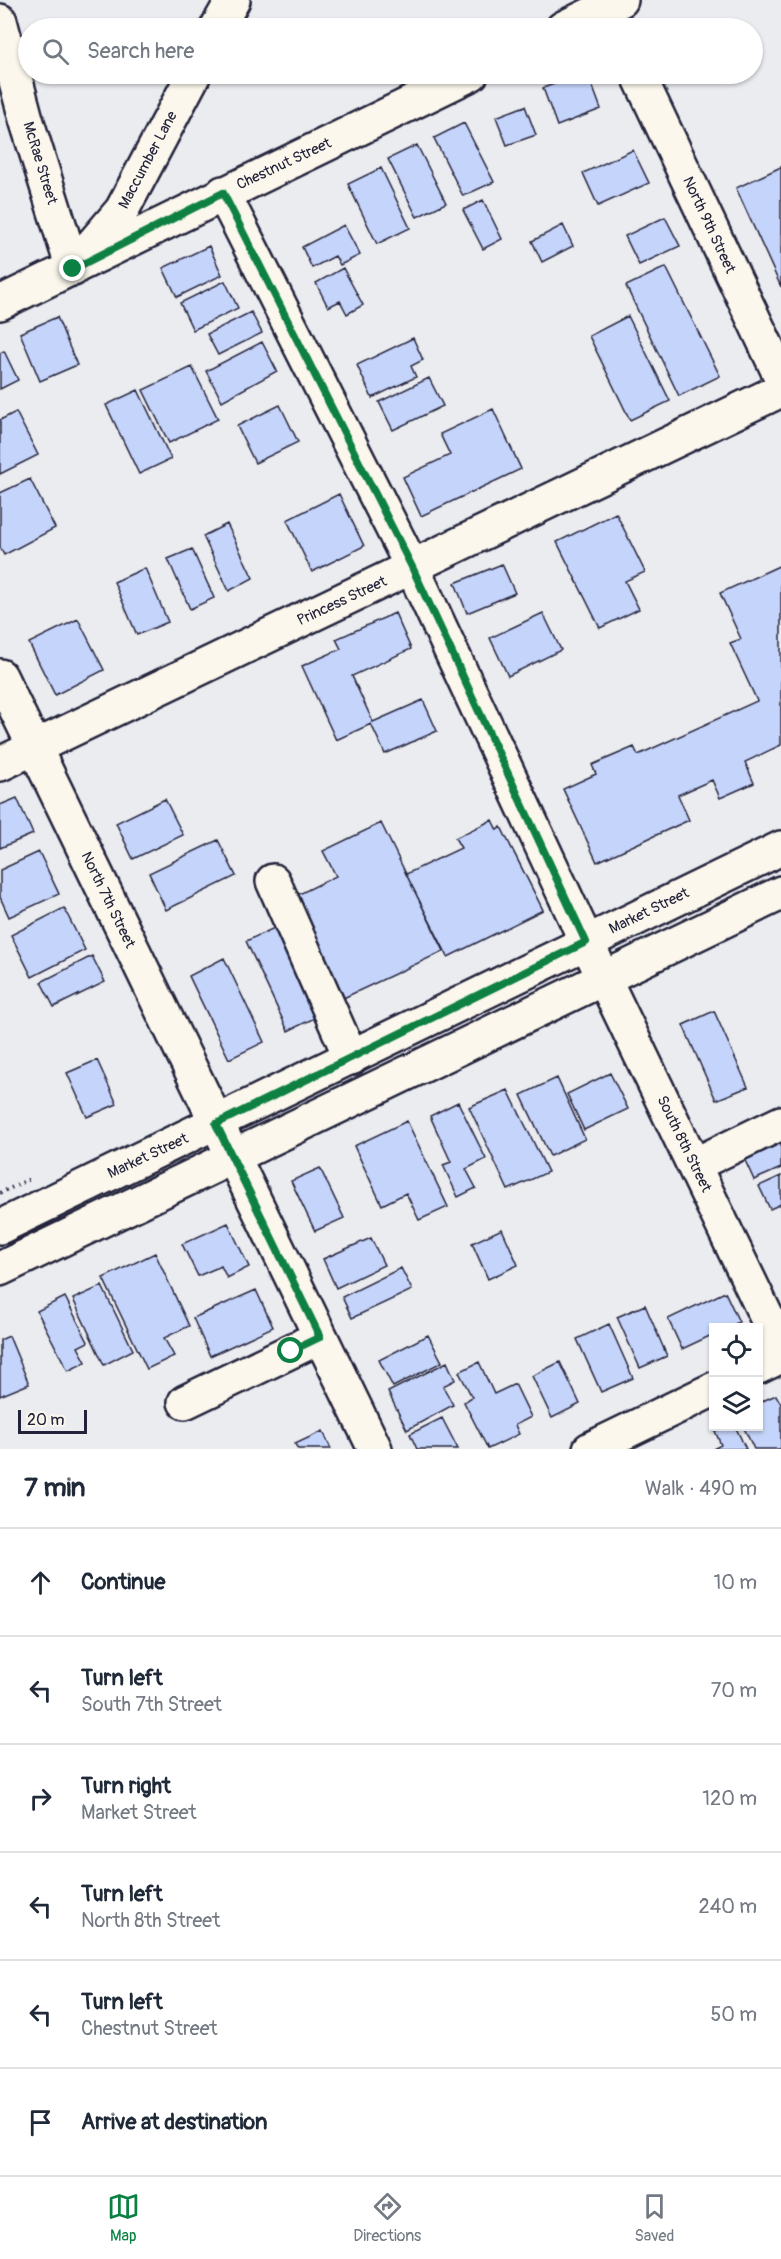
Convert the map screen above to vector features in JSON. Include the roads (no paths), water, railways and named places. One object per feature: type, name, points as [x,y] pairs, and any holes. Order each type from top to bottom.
[{"type":"street","points":[[207,0],[213,18]]},
{"type":"street","points":[[222,18],[233,0]]},
{"type":"street","points":[[588,18],[611,9]]},
{"type":"street","name":"McRae Street","points":[[0,21],[26,119],[73,269]]},
{"type":"street","name":"Maccumber Lane","points":[[73,269],[122,210],[189,84]]},
{"type":"street","name":"Chestnut Street","points":[[0,303],[450,84]]},
{"type":"street","name":"North 9th Street","points":[[643,84],[781,376]]},
{"type":"street","name":"South 8th Street","points":[[223,193],[412,567],[603,978],[781,1347]]},
{"type":"street","name":"Princess Street","points":[[0,764],[781,390]]},
{"type":"street","name":"North 7th Street","points":[[0,676],[375,1449]]},
{"type":"street","name":"Market Street","points":[[0,1227],[781,848]]},
{"type":"street","points":[[273,881],[351,1058]]},
{"type":"street","points":[[0,1269],[781,893]]},
{"type":"street","points":[[694,1165],[781,1123]]},
{"type":"street","points":[[185,1402],[320,1337]]},
{"type":"street","points":[[763,1365],[781,1356]]},
{"type":"street","points":[[590,1449],[709,1391]]}]
